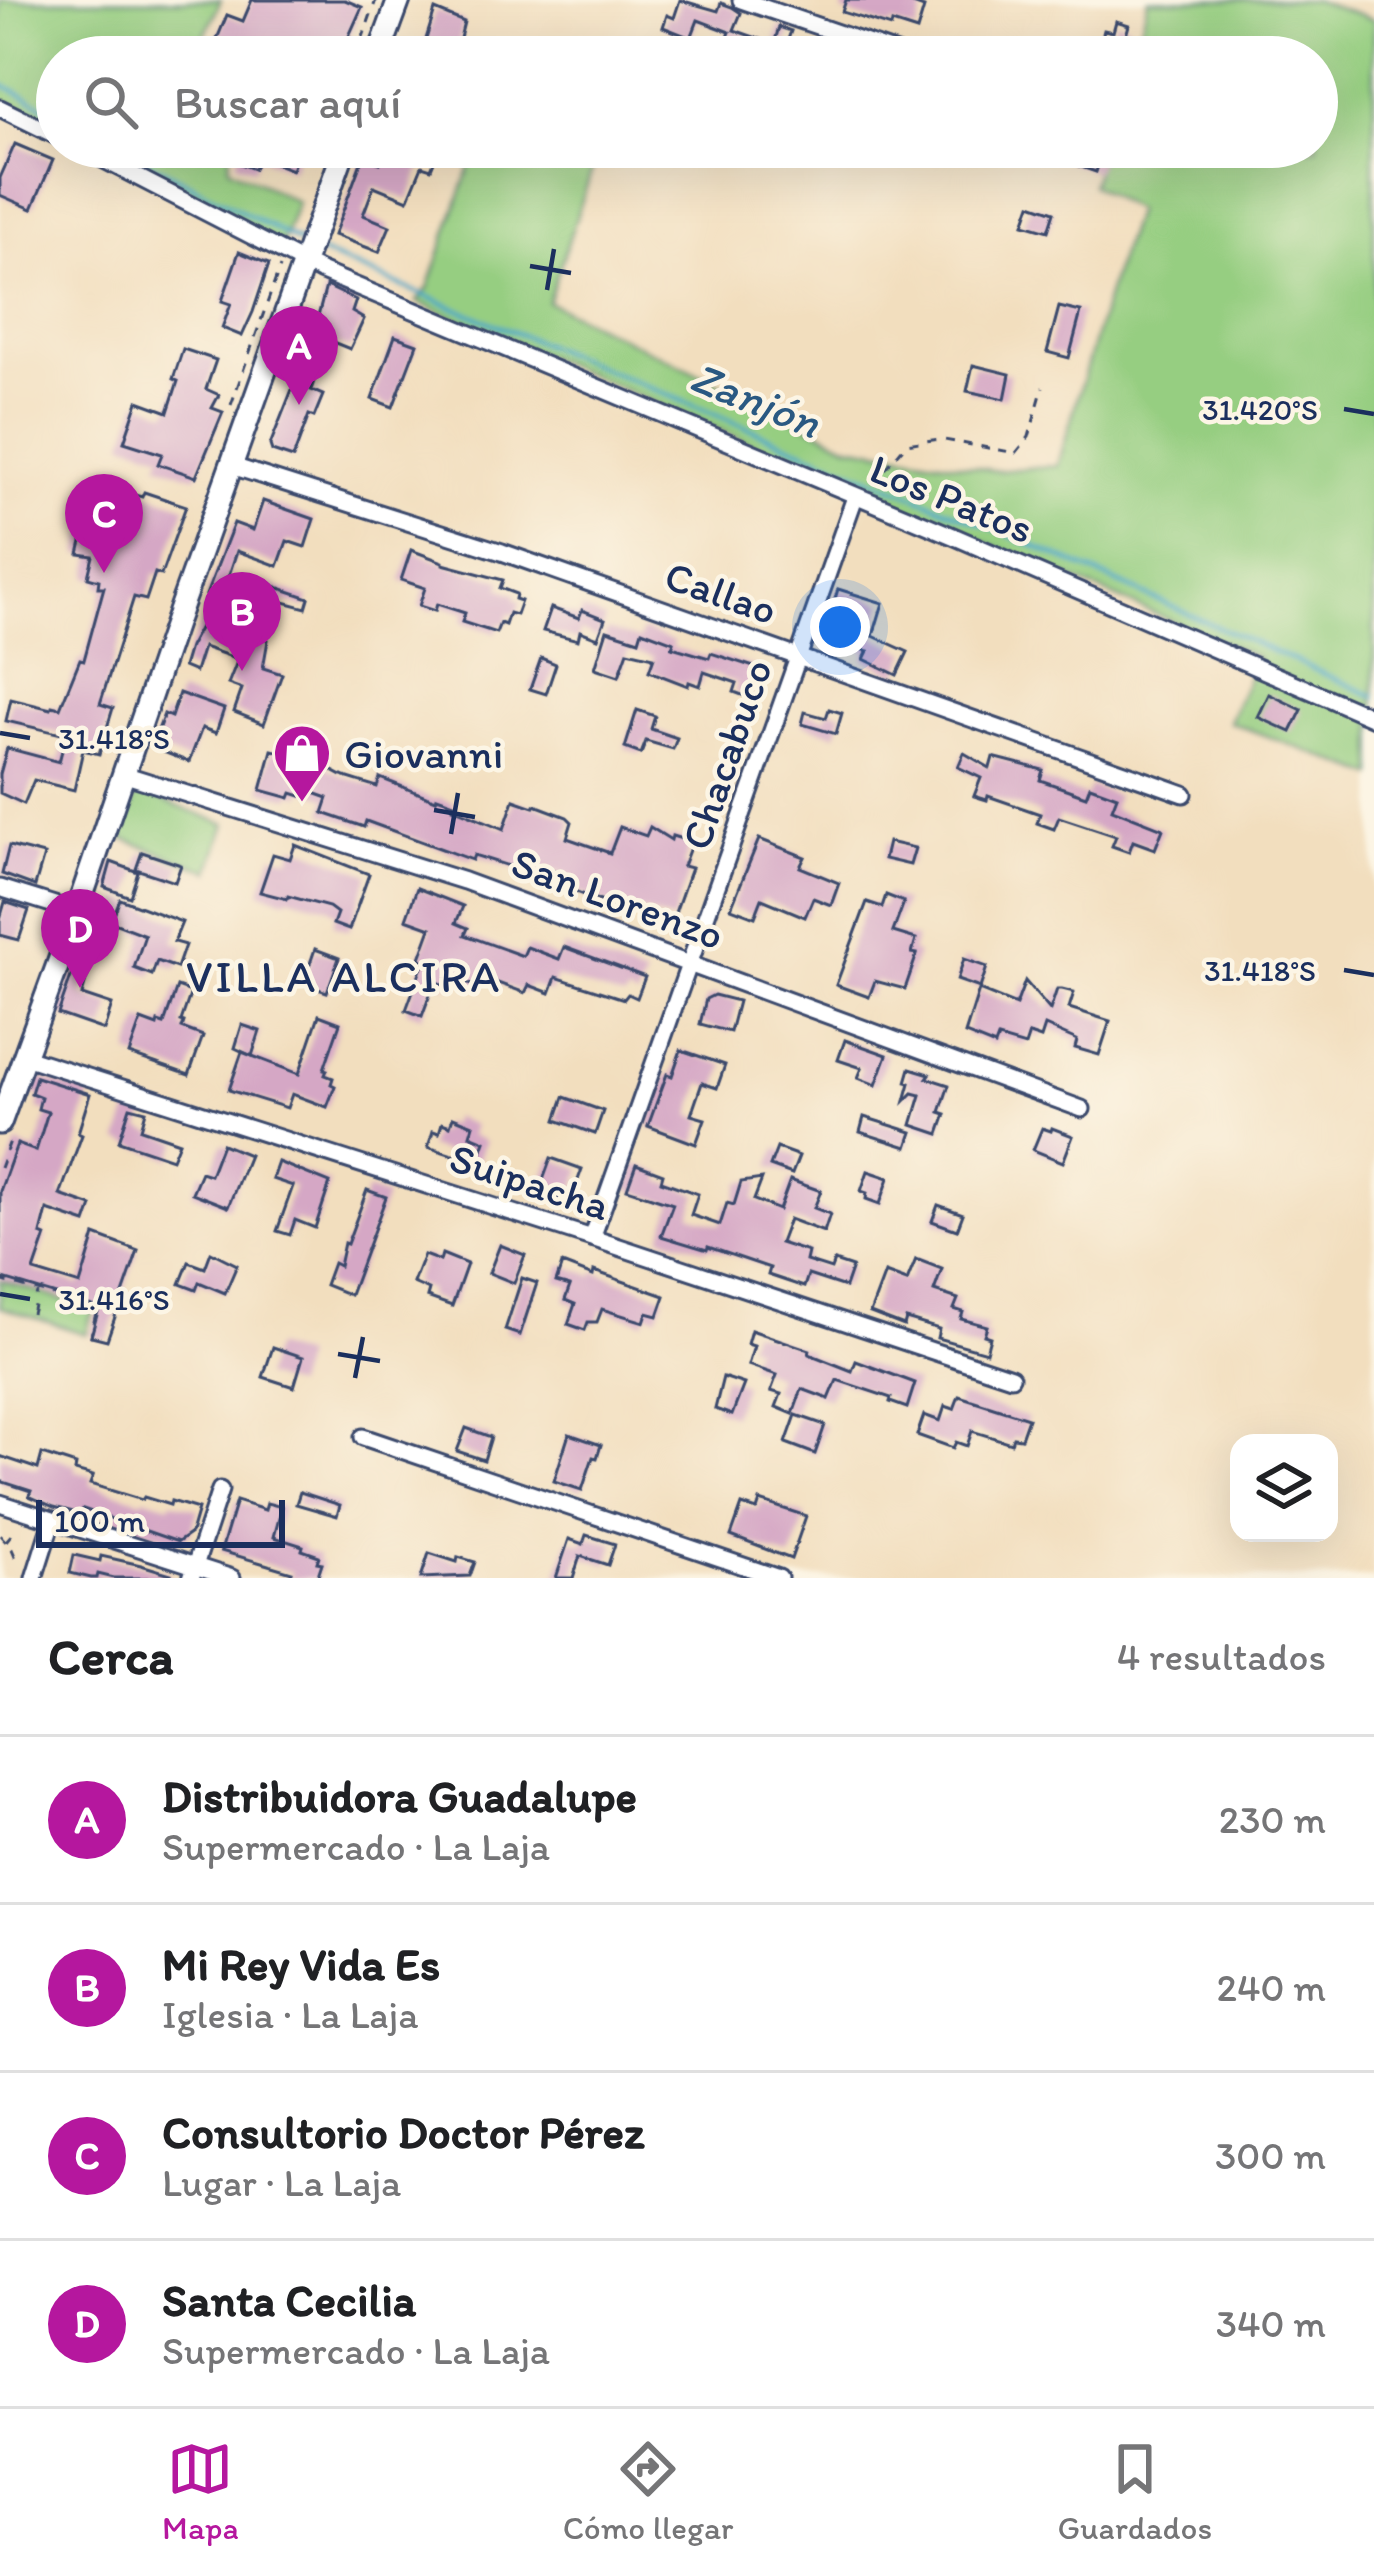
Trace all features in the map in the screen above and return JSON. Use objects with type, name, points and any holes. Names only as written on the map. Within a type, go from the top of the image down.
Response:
[{"type":"main road","points":[[386,36],[399,0]]},
{"type":"main road","points":[[0,1123],[337,168]]},
{"type":"street","points":[[741,0],[846,36]]},
{"type":"street","points":[[0,108],[36,126]]},
{"type":"street","name":"Los Patos","points":[[120,168],[303,263],[1374,718]]},
{"type":"street","name":"Callao","points":[[232,466],[502,552],[1184,794]]},
{"type":"street","name":"Chacabuco","points":[[592,1238],[799,657],[861,499]]},
{"type":"street","name":"San Lorenzo","points":[[123,775],[464,881],[1082,1109]]},
{"type":"street","points":[[0,888],[77,912]]},
{"type":"street","name":"Suipacha","points":[[25,1057],[1011,1377]]},
{"type":"street","points":[[363,1437],[779,1578]]},
{"type":"street","points":[[193,1572],[220,1490]]},
{"type":"street","points":[[0,1503],[193,1572],[232,1578]]},
{"type":"street","points":[[34,1578],[52,1521]]},
{"type":"path","points":[[363,36],[376,0]]},
{"type":"path","points":[[861,499],[906,444],[939,439],[1016,453],[1029,437],[1043,388]]},
{"type":"path","points":[[0,1280],[97,1308],[91,1336],[93,1325]]},
{"type":"path","points":[[32,1314],[38,1291]]},
{"type":"path","points":[[4,1542],[17,1528]]},
{"type":"path","points":[[0,1534],[20,1566]]},
{"type":"green space","points":[[0,0],[221,0],[205,36],[36,36],[36,117],[0,99]]},
{"type":"green space","points":[[1148,0],[1313,0],[1374,20],[1374,776],[1229,722],[1257,657],[417,302],[428,288],[470,168],[593,168],[548,302],[849,445],[998,471],[1058,465],[1135,210],[1091,185],[1097,168],[1338,168],[1338,36],[1139,36]]},
{"type":"green space","points":[[139,168],[231,168],[297,202],[281,247],[206,201]]},
{"type":"green space","points":[[137,791],[226,824],[210,871],[121,838]]},
{"type":"green space","points":[[0,1280],[93,1310],[86,1334],[0,1307]]},
{"type":"building","points":[[252,0],[345,0],[362,7],[349,36],[218,36],[227,15],[243,21]]},
{"type":"building","points":[[680,0],[718,11],[721,3],[741,13],[734,30],[751,36],[728,36],[730,32],[698,20],[692,36],[686,36],[663,27],[667,15],[674,18]]},
{"type":"building","points":[[846,0],[902,0],[924,8],[917,31],[842,12]]},
{"type":"building","points":[[435,10],[464,22],[460,36],[427,36]]},
{"type":"building","points":[[1116,21],[1129,25],[1126,36],[1102,36],[1104,30],[1113,32]]},
{"type":"building","points":[[779,27],[791,31],[789,36],[776,36]]},
{"type":"building","points":[[15,144],[36,153],[36,168],[50,168],[32,209],[0,195],[0,178]]},
{"type":"building","points":[[359,168],[421,168],[408,200],[374,186],[363,215],[390,226],[379,252],[334,235]]},
{"type":"building","points":[[1031,204],[1054,212],[1048,231],[1024,224]]},
{"type":"building","points":[[239,252],[269,264],[242,336],[222,328],[231,304],[222,301]]},
{"type":"building","points":[[326,286],[356,300],[352,312],[364,319],[350,349],[328,340],[311,390],[323,395],[314,417],[309,415],[293,458],[272,451],[270,445],[297,377],[294,373],[309,330],[314,332]]},
{"type":"building","points":[[1059,307],[1081,312],[1069,358],[1047,352]]},
{"type":"building","points":[[395,336],[417,344],[393,407],[372,399]]},
{"type":"building","points":[[183,349],[216,360],[206,389],[219,395],[212,408],[223,412],[196,477],[158,464],[162,454],[124,442],[138,401],[168,412]]},
{"type":"building","points":[[973,365],[1010,374],[1005,399],[967,391]]},
{"type":"building","points":[[144,492],[186,506],[161,575],[155,573],[146,600],[134,597],[100,704],[113,708],[99,754],[83,750],[74,790],[34,780],[24,804],[0,793],[7,748],[59,762],[66,735],[6,721],[11,699],[60,708],[80,659],[84,660],[104,587],[88,577],[93,556],[79,554],[84,533],[92,535],[106,497],[131,506],[135,495],[142,497]]},
{"type":"building","points":[[263,501],[314,519],[305,547],[287,541],[278,566],[237,551],[227,581],[254,594],[246,630],[268,640],[263,668],[282,674],[264,724],[234,712],[242,689],[228,684],[238,659],[203,647],[195,672],[183,667],[215,599],[206,595],[234,523],[253,530]]},
{"type":"building","points":[[411,550],[503,580],[500,588],[521,601],[516,615],[509,613],[496,633],[462,622],[465,613],[437,604],[435,611],[419,606],[425,588],[401,580]]},
{"type":"building","points":[[265,583],[309,598],[306,608],[261,596]]},
{"type":"building","points":[[838,589],[883,603],[873,636],[908,652],[897,675],[864,659],[868,651],[823,638]]},
{"type":"building","points":[[551,608],[579,618],[582,610],[605,619],[598,638],[580,631],[578,640],[543,631]]},
{"type":"building","points":[[607,630],[639,640],[642,630],[674,642],[672,647],[709,658],[711,653],[760,669],[750,698],[734,692],[737,683],[704,672],[700,686],[689,682],[688,686],[649,671],[654,657],[628,651],[619,676],[595,668]]},
{"type":"building","points":[[541,658],[556,664],[546,694],[530,689]]},
{"type":"building","points":[[179,693],[224,709],[216,733],[202,728],[189,762],[161,751],[155,738],[164,714],[171,717]]},
{"type":"building","points":[[1269,694],[1302,710],[1291,732],[1258,717]]},
{"type":"building","points":[[829,709],[842,713],[836,734],[802,724],[805,712],[826,718]]},
{"type":"building","points":[[637,710],[655,716],[651,729],[677,738],[673,749],[646,741],[641,754],[625,748]]},
{"type":"building","points":[[272,750],[305,756],[342,776],[377,787],[380,778],[437,797],[504,829],[514,800],[535,805],[572,822],[567,838],[610,853],[620,827],[646,836],[650,827],[671,840],[672,836],[692,842],[683,866],[691,868],[672,921],[623,904],[621,909],[569,889],[573,877],[548,869],[542,884],[516,875],[518,869],[474,855],[472,860],[366,821],[364,827],[323,813],[328,798],[303,789],[301,796],[292,793],[290,798],[261,790]]},
{"type":"building","points":[[964,753],[990,768],[993,757],[1043,770],[1040,780],[1086,796],[1090,786],[1117,796],[1112,809],[1163,829],[1155,849],[1133,841],[1129,852],[1112,846],[1116,836],[1059,817],[1054,829],[1037,823],[1040,814],[988,796],[987,800],[974,796],[981,778],[958,767]]},
{"type":"building","points":[[759,839],[805,857],[800,867],[839,883],[831,905],[813,898],[805,917],[762,899],[755,917],[731,908]]},
{"type":"building","points":[[888,842],[915,848],[910,865],[884,859]]},
{"type":"building","points":[[295,845],[369,874],[349,930],[333,924],[337,913],[329,907],[260,892],[273,854],[290,859]]},
{"type":"building","points":[[9,846],[44,855],[35,886],[2,874]]},
{"type":"building","points":[[142,852],[181,865],[175,882],[136,869]]},
{"type":"building","points":[[111,862],[138,872],[130,897],[104,887]]},
{"type":"building","points":[[417,888],[463,906],[456,923],[468,928],[465,935],[523,956],[527,947],[559,959],[564,947],[645,977],[637,998],[628,994],[624,999],[556,977],[550,993],[529,985],[525,993],[487,979],[483,989],[450,977],[447,986],[435,981],[422,1016],[406,1010],[431,928],[406,919]]},
{"type":"building","points":[[886,895],[904,902],[893,932],[916,939],[912,953],[917,954],[905,989],[875,981],[869,997],[836,985],[867,902],[882,907]]},
{"type":"building","points":[[120,899],[182,922],[174,942],[185,945],[177,968],[157,961],[152,975],[134,968],[145,935],[111,922]]},
{"type":"building","points":[[5,902],[29,910],[19,940],[0,935]]},
{"type":"building","points":[[315,949],[339,958],[327,992],[303,984]]},
{"type":"building","points":[[964,959],[987,967],[980,988],[957,980]]},
{"type":"building","points":[[74,968],[88,973],[82,995],[112,1005],[104,1030],[58,1014]]},
{"type":"building","points":[[1025,981],[1050,1010],[1057,989],[1062,989],[1074,992],[1069,1008],[1110,1021],[1099,1055],[1075,1048],[1077,1040],[1045,1026],[1041,1038],[1029,1034],[1025,1046],[998,1038],[995,1046],[965,1034],[979,990],[1016,1005]]},
{"type":"building","points":[[177,987],[191,992],[182,1028],[203,1036],[189,1075],[129,1054],[141,1020],[164,1024]]},
{"type":"building","points":[[714,995],[738,1001],[730,1032],[700,1024],[706,999]]},
{"type":"building","points":[[319,1015],[340,1023],[324,1069],[335,1086],[327,1107],[292,1094],[287,1108],[229,1090],[242,1052],[299,1074]]},
{"type":"building","points":[[242,1025],[260,1031],[252,1056],[235,1048]]},
{"type":"building","points":[[845,1040],[887,1055],[876,1085],[858,1078],[862,1068],[838,1060]]},
{"type":"building","points":[[681,1050],[725,1065],[717,1088],[702,1083],[691,1115],[705,1119],[696,1144],[648,1126]]},
{"type":"building","points":[[910,1068],[949,1085],[939,1134],[912,1125],[921,1095],[913,1093],[905,1101]]},
{"type":"building","points":[[36,1077],[90,1094],[78,1133],[82,1135],[60,1195],[92,1206],[86,1223],[47,1210],[41,1234],[46,1236],[34,1271],[80,1285],[95,1235],[138,1251],[107,1340],[91,1336],[99,1308],[0,1278],[0,1191],[17,1144],[36,1151],[48,1112],[38,1109],[41,1097],[31,1093]]},
{"type":"building","points":[[564,1097],[603,1111],[595,1134],[556,1120]]},
{"type":"building","points":[[130,1107],[146,1111],[141,1129],[179,1142],[172,1159],[119,1141]]},
{"type":"building","points":[[453,1117],[473,1125],[470,1135],[485,1141],[477,1163],[428,1147],[433,1131],[439,1133],[442,1123],[450,1126]]},
{"type":"building","points":[[864,1117],[912,1132],[907,1147],[860,1132]]},
{"type":"building","points":[[1042,1128],[1073,1136],[1063,1162],[1033,1150]]},
{"type":"building","points":[[222,1144],[249,1155],[228,1207],[192,1193],[201,1172],[210,1175]]},
{"type":"building","points":[[777,1148],[799,1156],[792,1174],[770,1166]]},
{"type":"building","points":[[551,1158],[582,1169],[570,1202],[539,1191]]},
{"type":"building","points":[[278,1162],[330,1183],[315,1228],[295,1220],[290,1235],[277,1231],[293,1186],[272,1179]]},
{"type":"building","points":[[636,1164],[663,1174],[661,1181],[698,1194],[691,1215],[720,1225],[727,1203],[734,1205],[741,1182],[762,1179],[754,1200],[779,1210],[790,1180],[821,1191],[814,1208],[830,1214],[824,1232],[789,1219],[780,1243],[808,1252],[806,1261],[831,1269],[834,1261],[852,1267],[845,1287],[808,1275],[804,1287],[768,1275],[770,1268],[661,1236],[673,1204],[627,1189]]},
{"type":"building","points":[[868,1171],[889,1178],[880,1204],[866,1199],[867,1193],[861,1191]]},
{"type":"building","points":[[367,1190],[386,1197],[350,1295],[325,1285],[333,1263],[339,1266]]},
{"type":"building","points":[[938,1205],[963,1214],[957,1230],[932,1221]]},
{"type":"building","points":[[500,1245],[525,1255],[514,1283],[489,1273]]},
{"type":"building","points":[[211,1252],[237,1265],[225,1293],[199,1282],[196,1290],[180,1284],[189,1262],[205,1268]]},
{"type":"building","points":[[442,1254],[467,1264],[452,1306],[427,1297],[429,1290],[413,1283],[424,1255],[440,1261]]},
{"type":"building","points":[[916,1259],[942,1269],[934,1291],[958,1299],[954,1309],[963,1312],[961,1319],[987,1326],[986,1352],[937,1338],[939,1329],[906,1319],[904,1326],[870,1313],[885,1273],[907,1281]]},
{"type":"building","points":[[562,1264],[665,1296],[658,1316],[647,1313],[644,1322],[602,1309],[597,1322],[588,1322],[585,1330],[568,1324],[575,1304],[565,1300],[570,1286],[556,1282]]},
{"type":"building","points":[[522,1278],[537,1283],[520,1335],[505,1330]]},
{"type":"building","points":[[751,1330],[810,1350],[809,1354],[852,1371],[856,1361],[915,1383],[907,1408],[837,1380],[829,1399],[802,1389],[793,1414],[776,1407],[781,1394],[771,1391],[777,1375],[748,1365],[754,1346],[747,1344]]},
{"type":"building","points":[[273,1347],[303,1357],[294,1387],[263,1377]]},
{"type":"building","points":[[723,1377],[744,1384],[732,1415],[715,1409]]},
{"type":"building","points":[[959,1396],[1028,1418],[1021,1438],[1013,1437],[1011,1443],[972,1431],[967,1446],[956,1442],[953,1448],[917,1435],[924,1415],[940,1421],[945,1406],[954,1409]]},
{"type":"building","points":[[796,1415],[825,1425],[815,1454],[786,1443]]},
{"type":"building","points":[[466,1428],[491,1437],[484,1460],[457,1451]]},
{"type":"building","points":[[569,1434],[601,1445],[582,1490],[554,1481]]},
{"type":"building","points":[[42,1454],[76,1465],[75,1471],[93,1476],[90,1484],[142,1500],[170,1505],[171,1501],[198,1509],[191,1533],[178,1542],[83,1509],[81,1514],[54,1507],[29,1496],[31,1491],[0,1481],[0,1456],[38,1469]]},
{"type":"building","points":[[300,1492],[340,1505],[337,1516],[296,1504]]},
{"type":"building","points":[[236,1501],[265,1510],[267,1503],[282,1507],[274,1537],[319,1556],[317,1562],[322,1563],[317,1578],[290,1578],[292,1572],[221,1551]]},
{"type":"building","points":[[760,1501],[806,1516],[791,1559],[731,1536],[742,1505],[757,1510]]},
{"type":"building","points":[[586,1535],[615,1544],[608,1565],[580,1556],[573,1578],[556,1578],[569,1539],[583,1544]]},
{"type":"building","points":[[429,1553],[475,1562],[470,1576],[421,1578]]},
{"type":"building","points":[[74,1555],[100,1561],[101,1556],[171,1574],[170,1578],[98,1574],[91,1578],[70,1573]]},
{"type":"waterway","name":"Zanjón","points":[[0,83],[36,102]]},
{"type":"waterway","name":"Zanjón","points":[[160,168],[301,243]]},
{"type":"waterway","name":"Zanjón","points":[[316,251],[1000,531],[1374,696]]},
{"type":"place","name":"Distribuidora Guadalupe","points":[[299,405]]},
{"type":"place","name":"Consultorio Doctor Pérez","points":[[104,573]]},
{"type":"place","name":"Mi Rey Vida Es","points":[[242,671]]},
{"type":"place","name":"Giovanni","points":[[302,804]]},
{"type":"place","name":"Santa Cecilia","points":[[80,988]]},
{"type":"district","name":"VILLA ALCIRA","points":[[344,976]]}]
